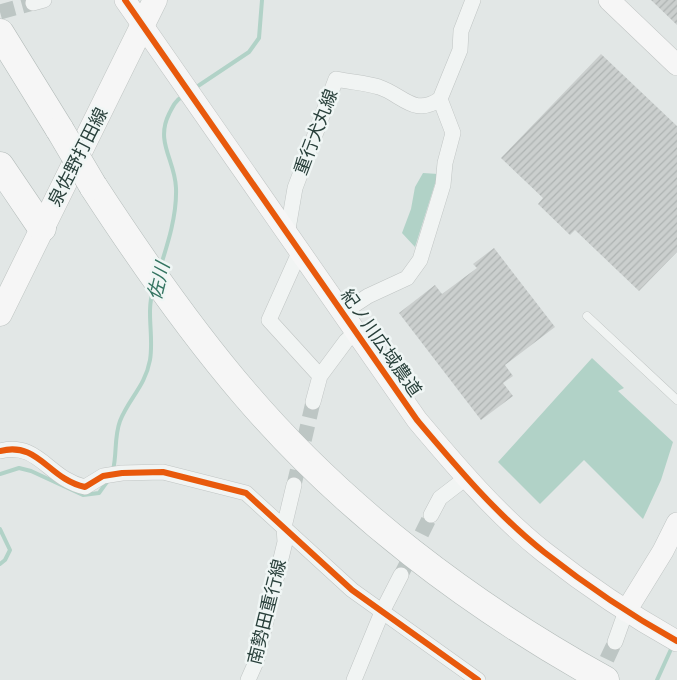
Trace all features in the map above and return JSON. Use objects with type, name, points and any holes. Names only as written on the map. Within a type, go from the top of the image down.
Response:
[{"type":"highway","points":[[0,19],[41,100]]},
{"type":"highway","points":[[0,33],[139,256],[176,307],[245,394],[282,434],[332,484],[443,576],[501,618],[560,656],[605,680]]},
{"type":"highway","points":[[0,166],[42,228]]},
{"type":"highway","points":[[0,192],[42,228]]},
{"type":"main road","name":"泉佐野打田線","points":[[0,314],[144,27],[155,0]]},
{"type":"street","name":"紀ノ川広域農道","points":[[125,0],[299,253],[417,420],[466,478],[543,551],[626,611],[670,637]]},
{"type":"street","points":[[342,313],[368,296],[407,278],[420,260],[443,185],[445,163],[452,133],[440,99],[460,50],[461,31],[472,0]]},
{"type":"street","points":[[609,0],[677,65]]},
{"type":"street","name":"重行犬丸線","points":[[287,235],[295,188],[336,79],[380,87],[417,107],[425,108],[440,99]]},
{"type":"street","points":[[299,253],[269,320],[320,376]]},
{"type":"street","points":[[314,402],[320,376],[346,340],[356,332]]},
{"type":"street","points":[[0,451],[20,448],[33,454],[56,474],[76,485],[85,487],[103,476],[122,473],[163,472],[246,493],[352,590],[478,680]]},
{"type":"street","points":[[431,515],[440,498],[466,478]]},
{"type":"street","name":"南勢田重行線","points":[[248,680],[256,662],[285,542],[284,527],[294,485]]},
{"type":"street","points":[[615,642],[626,611],[663,551],[677,523]]},
{"type":"street","points":[[354,680],[382,612],[401,576]]},
{"type":"lane","points":[[587,316],[677,400]]},
{"type":"shaded area","points":[[423,173],[438,174],[415,247],[402,233],[411,209],[415,187]]},
{"type":"shaded area","points":[[592,358],[624,388],[618,391],[673,442],[661,480],[643,519],[584,460],[540,504],[498,462]]},
{"type":"building","points":[[651,0],[677,0],[677,25]]},
{"type":"building","points":[[601,54],[677,126],[677,252],[639,291],[575,230],[570,235],[538,204],[543,198],[501,158]]},
{"type":"building","points":[[494,248],[555,327],[505,365],[513,376],[503,383],[513,396],[481,420],[399,313],[435,285],[442,294],[477,268],[473,264]]},
{"type":"waterway","name":"佐川","points":[[195,88],[249,52],[259,38],[262,0]]},
{"type":"waterway","name":"佐川","points":[[160,268],[171,229],[176,198],[175,178],[165,142],[165,124],[173,106],[183,96]]},
{"type":"waterway","name":"佐川","points":[[113,470],[120,421],[148,369],[151,351],[150,307],[153,291]]},
{"type":"waterway","name":"佐川","points":[[0,474],[19,468],[31,471],[83,495],[99,493],[109,479]]},
{"type":"waterway","name":"佐川","points":[[0,529],[10,550],[5,560],[0,564]]},
{"type":"waterway","points":[[657,680],[672,647]]},
{"type":"tunnel","points":[[0,12],[33,3]]},
{"type":"tunnel","points":[[294,485],[313,402]]},
{"type":"tunnel","points":[[401,575],[431,515]]},
{"type":"tunnel","points":[[597,680],[615,642]]},
{"type":"cycle path","points":[[125,0],[417,420],[446,454],[493,506],[544,552],[609,599],[677,641]]},
{"type":"cycle path","points":[[0,451],[13,449],[25,451],[62,477],[72,483],[85,487],[103,476],[122,473],[163,472],[246,493],[352,590],[478,680]]}]
